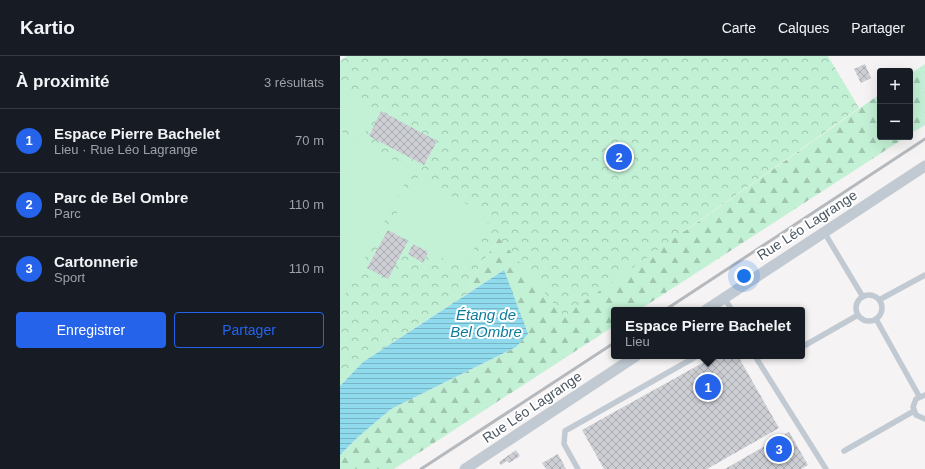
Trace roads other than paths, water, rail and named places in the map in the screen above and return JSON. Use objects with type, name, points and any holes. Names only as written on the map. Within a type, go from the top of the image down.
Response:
[{"type":"street","name":"Rue Léo Lagrange","points":[[710,307],[925,166]]},
{"type":"street","name":"Rue Léo Lagrange","points":[[465,469],[631,359]]},
{"type":"lane","points":[[824,232],[863,297]]},
{"type":"lane","points":[[879,300],[925,275]]},
{"type":"lane","points":[[872,295],[881,303],[882,312],[876,319],[869,321],[858,315],[858,303],[863,297],[872,295]]},
{"type":"lane","points":[[724,298],[730,307]]},
{"type":"lane","points":[[805,345],[858,315]]},
{"type":"lane","points":[[876,319],[919,396]]},
{"type":"lane","points":[[578,469],[564,444],[565,431],[692,359]]},
{"type":"lane","points":[[757,359],[826,469]]},
{"type":"lane","points":[[925,394],[919,396],[914,403],[914,411],[920,418],[925,419]]},
{"type":"lane","points":[[844,451],[914,411]]},
{"type":"water","name":"Étang de Bel Ombre","points":[[504,270],[528,334],[516,347],[391,409],[358,437],[340,455],[340,386],[363,362]]},
{"type":"railway","points":[[670,307],[925,139]]},
{"type":"railway","points":[[421,469],[611,345]]},
{"type":"place","name":"Parc de Bel Ombre","points":[[619,157]]},
{"type":"place","name":"Espace Pierre Bachelet","points":[[708,387]]},
{"type":"place","name":"Cartonnerie","points":[[779,449]]}]
